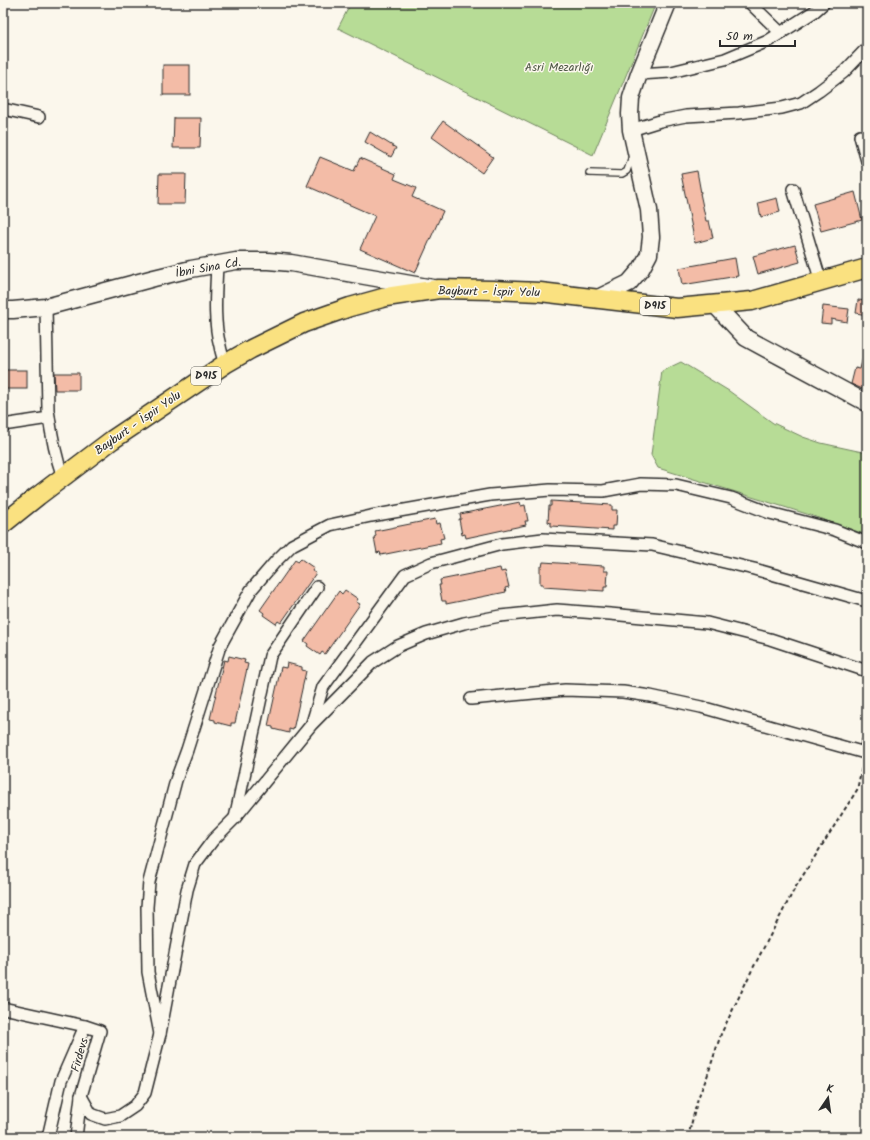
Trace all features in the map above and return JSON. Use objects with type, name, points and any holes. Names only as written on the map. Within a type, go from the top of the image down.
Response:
[{"type":"main road","points":[[596,299],[629,283],[641,269],[649,254],[651,237],[649,210],[631,130],[631,98],[639,74],[668,3]]},
{"type":"main road","name":"İbni Sina Cd.","points":[[3,310],[46,307],[191,269],[236,261],[292,262],[439,289]]},
{"type":"main road","name":"Bayburt - İspir Yolu","points":[[3,524],[112,440],[225,364],[251,349],[304,323],[350,307],[386,297],[439,289],[540,292],[676,308],[752,302],[867,268]]},
{"type":"main road","points":[[715,305],[746,338],[867,403]]},
{"type":"street","points":[[750,3],[781,33]]},
{"type":"street","points":[[639,74],[671,72],[725,58],[768,41],[815,11],[824,3]]},
{"type":"street","points":[[631,130],[660,121],[686,116],[782,108],[801,103],[844,72],[867,48]]},
{"type":"street","points":[[3,109],[39,116]]},
{"type":"street","points":[[860,136],[867,161]]},
{"type":"street","points":[[793,189],[820,282]]},
{"type":"street","points":[[217,264],[216,322],[219,345],[225,364]]},
{"type":"street","points":[[46,307],[49,418],[56,458],[63,477]]},
{"type":"street","points":[[3,425],[49,418]]},
{"type":"street","points":[[160,1034],[148,972],[149,882],[157,849],[176,780],[220,646],[251,590],[292,545],[330,525],[370,516],[490,495],[550,490],[603,491],[641,484],[676,485],[731,498],[770,513],[835,530],[867,542]]},
{"type":"street","points":[[311,725],[323,687],[406,575],[431,563],[502,544],[543,539],[652,545],[754,569],[863,600]]},
{"type":"street","points":[[234,819],[270,656],[317,587]]},
{"type":"street","points":[[81,1096],[91,1114],[105,1118],[120,1116],[135,1106],[145,1093],[160,1034],[187,890],[195,864],[213,840],[234,819],[311,725],[373,662],[398,646],[426,634],[464,623],[500,616],[557,610],[707,623],[770,639],[867,671]]},
{"type":"street","points":[[471,699],[566,690],[630,693],[701,707],[866,748]]},
{"type":"street","name":"Firdevs","points":[[3,1008],[85,1026],[100,1031],[81,1096],[76,1137]]},
{"type":"street","points":[[48,1137],[61,1081],[85,1026]]},
{"type":"lane","points":[[589,174],[618,175],[625,173],[632,154],[636,152]]},
{"type":"path","points":[[688,1137],[698,1098],[707,1077],[721,1034],[752,970],[795,888],[857,790],[866,748]]},
{"type":"green space","name":"Asri Mezarlığı","points":[[351,3],[656,3],[593,155],[338,28]]},
{"type":"green space","points":[[681,362],[729,391],[773,423],[803,437],[821,443],[867,453],[867,535],[810,515],[658,468],[651,455],[662,371]]},
{"type":"building","points":[[163,65],[190,65],[190,95],[163,95]]},
{"type":"building","points":[[174,118],[201,118],[200,148],[173,148]]},
{"type":"building","points":[[443,121],[493,157],[482,173],[432,137]]},
{"type":"building","points":[[370,132],[396,148],[391,157],[365,142]]},
{"type":"building","points":[[320,157],[354,171],[360,158],[396,174],[394,179],[416,188],[412,197],[443,211],[415,273],[360,249],[375,216],[307,186]]},
{"type":"building","points":[[697,171],[706,221],[709,221],[713,238],[695,243],[681,174]]},
{"type":"building","points":[[159,174],[186,174],[185,204],[158,204]]},
{"type":"building","points":[[855,192],[862,220],[821,231],[813,204]]},
{"type":"building","points":[[777,198],[780,212],[761,217],[758,203]]},
{"type":"building","points":[[795,245],[800,262],[758,274],[753,256]]},
{"type":"building","points":[[735,258],[738,276],[682,285],[679,268]]},
{"type":"building","points":[[858,300],[867,301],[867,315],[856,313]]},
{"type":"building","points":[[823,306],[849,309],[847,322],[831,319],[831,324],[821,323]]},
{"type":"building","points":[[864,353],[867,353],[867,391],[851,384],[855,368],[860,369]]},
{"type":"building","points":[[3,370],[27,370],[27,389],[3,389]]},
{"type":"building","points":[[54,373],[79,373],[79,390],[55,390]]},
{"type":"building","points":[[551,501],[612,505],[612,510],[617,510],[616,526],[612,526],[612,530],[551,526],[551,523],[548,522],[549,506],[551,506]]},
{"type":"building","points":[[520,502],[521,506],[525,505],[528,521],[525,521],[526,525],[466,538],[465,534],[462,535],[459,519],[461,519],[460,514]]},
{"type":"building","points":[[435,519],[436,524],[440,523],[444,538],[440,539],[441,543],[381,555],[380,552],[377,553],[374,537],[376,536],[375,531]]},
{"type":"building","points":[[301,559],[314,568],[312,571],[316,573],[281,623],[278,621],[276,624],[263,615],[264,613],[260,610],[295,560],[298,562]]},
{"type":"building","points":[[543,562],[604,566],[604,571],[608,571],[607,587],[604,587],[604,591],[543,587],[543,584],[540,584],[540,567],[542,567]]},
{"type":"building","points":[[500,568],[501,572],[505,571],[509,587],[505,588],[506,592],[446,604],[446,601],[442,601],[439,585],[441,585],[440,580]]},
{"type":"building","points":[[345,590],[358,599],[356,602],[360,604],[325,654],[322,652],[320,655],[307,646],[308,644],[304,641],[339,591],[342,594]]},
{"type":"building","points":[[229,656],[245,660],[244,663],[248,664],[235,723],[231,723],[231,726],[215,722],[215,720],[210,719],[224,660],[228,661]]},
{"type":"building","points":[[287,663],[302,667],[302,670],[306,671],[293,730],[289,729],[289,733],[273,729],[273,727],[268,726],[281,667],[286,668]]}]
